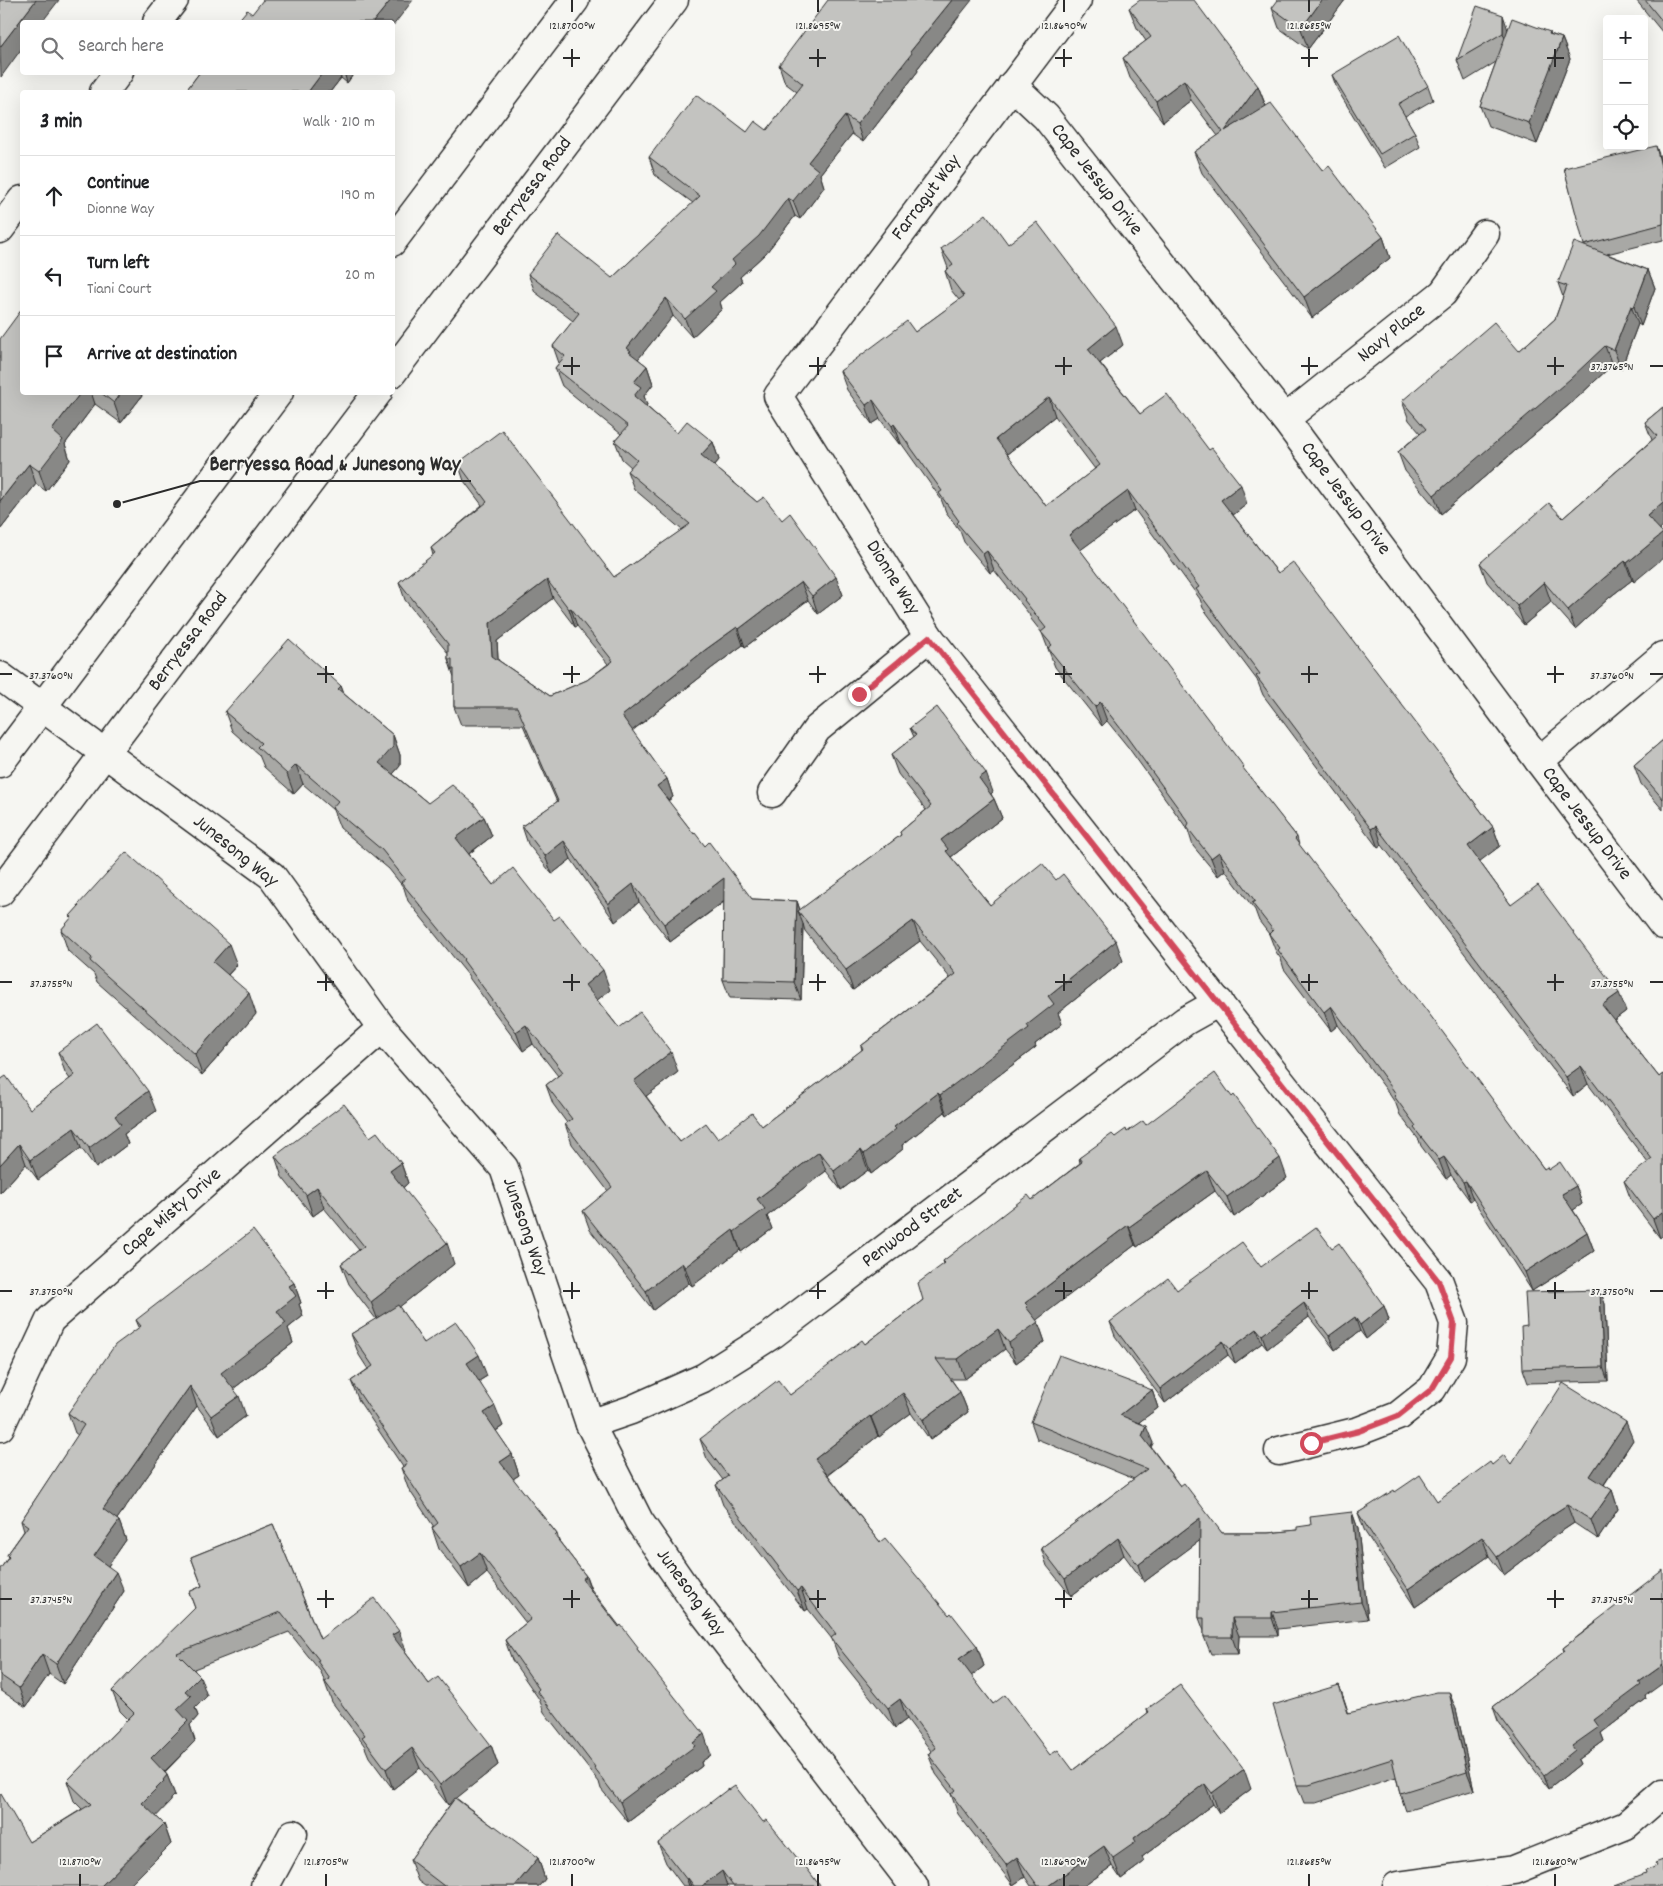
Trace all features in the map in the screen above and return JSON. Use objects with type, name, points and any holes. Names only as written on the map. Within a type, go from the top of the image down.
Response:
[{"type":"street","points":[[159,20],[174,0]]},
{"type":"street","points":[[395,238],[575,0]]},
{"type":"street","name":"Berryessa Road","points":[[395,369],[674,0]]},
{"type":"street","name":"Farragut Way","points":[[778,396],[1077,0]]},
{"type":"street","points":[[106,90],[117,75]]},
{"type":"street","name":"Cape Jessup Drive","points":[[1012,85],[1046,117],[1285,419],[1663,925]]},
{"type":"street","points":[[0,230],[20,203]]},
{"type":"street","name":"Navy Place","points":[[1285,419],[1443,293],[1485,234]]},
{"type":"street","points":[[0,763],[277,395]]},
{"type":"street","name":"Berryessa Road","points":[[0,892],[376,395]]},
{"type":"street","name":"Dionne Way","points":[[778,396],[929,637],[1439,1282],[1454,1323],[1451,1357],[1432,1389],[1398,1416],[1359,1431],[1280,1452]]},
{"type":"street","points":[[772,793],[817,728],[929,637]]},
{"type":"street","points":[[1539,761],[1663,656]]},
{"type":"street","name":"Junesong Way","points":[[0,676],[272,876],[382,1028],[504,1168],[590,1424],[639,1521],[693,1599],[914,1886]]},
{"type":"street","name":"Penwood Street","points":[[590,1424],[631,1410],[703,1378],[773,1334],[1185,1021],[1219,1002]]},
{"type":"street","name":"Cape Misty Drive","points":[[0,1426],[50,1320],[382,1028]]},
{"type":"street","points":[[1397,1886],[1514,1870],[1626,1825],[1663,1793]]},
{"type":"street","points":[[265,1886],[293,1834]]},
{"type":"building","points":[[0,0],[36,0],[20,20],[0,47]]},
{"type":"building","points":[[263,0],[391,0],[375,20],[239,20],[247,10],[252,14]]},
{"type":"building","points":[[828,0],[952,0],[910,52],[912,53],[857,124],[845,116],[808,162],[818,170],[793,201],[788,198],[759,236],[732,260],[735,264],[711,287],[716,291],[685,319],[666,298],[627,348],[631,351],[629,352],[647,366],[634,382],[641,387],[634,396],[677,433],[687,421],[713,442],[701,455],[757,502],[764,497],[782,520],[790,513],[836,577],[812,596],[801,582],[739,629],[737,627],[705,650],[622,716],[667,779],[657,786],[705,846],[709,842],[752,899],[797,901],[794,982],[723,980],[724,878],[664,924],[633,884],[608,904],[564,841],[545,856],[522,826],[558,801],[517,707],[454,707],[454,669],[452,669],[452,659],[448,659],[448,644],[399,582],[435,553],[431,548],[487,502],[458,463],[502,430],[614,577],[690,524],[627,471],[637,460],[615,441],[628,426],[555,368],[565,356],[553,346],[579,313],[528,274],[558,235],[612,278],[700,196],[649,157],[696,95],[747,132],[755,121],[767,130],[803,84],[779,65]],"holes":[[[547,580],[569,609],[571,608],[613,661],[587,680],[550,696],[492,656],[490,623]]]},
{"type":"building","points":[[1140,0],[1194,0],[1258,86],[1225,131],[1271,103],[1323,171],[1329,166],[1383,237],[1304,297],[1194,152],[1223,132],[1184,80],[1156,101],[1123,58],[1151,37],[1129,8]]},
{"type":"building","points":[[1278,0],[1322,0],[1301,29],[1272,8]]},
{"type":"building","points":[[1645,0],[1663,0],[1663,22]]},
{"type":"building","points":[[1477,6],[1503,15],[1503,33],[1457,60]]},
{"type":"building","points":[[1512,18],[1562,38],[1529,123],[1480,106]]},
{"type":"building","points":[[1399,35],[1428,86],[1398,104],[1415,133],[1380,154],[1332,75]]},
{"type":"building","points":[[198,75],[321,75],[310,90],[186,90]]},
{"type":"building","points":[[1656,146],[1663,175],[1663,224],[1584,245],[1564,168],[1639,150],[1648,150],[1648,148]]},
{"type":"building","points":[[986,214],[1008,244],[1037,222],[1116,326],[1088,349],[1140,414],[1167,394],[1209,450],[1212,448],[1241,485],[1221,500],[1278,573],[1293,562],[1493,827],[1468,846],[1511,905],[1538,885],[1619,993],[1602,1005],[1659,1077],[1663,1074],[1663,1214],[1662,1212],[1653,1219],[1624,1181],[1652,1159],[1581,1066],[1566,1077],[1376,826],[1371,829],[1256,676],[1260,674],[1196,589],[1199,587],[1128,491],[1069,535],[1544,1169],[1547,1167],[1548,1170],[1560,1162],[1576,1186],[1562,1194],[1587,1232],[1525,1272],[1466,1181],[1463,1182],[1444,1157],[1439,1160],[1414,1128],[1416,1126],[1394,1096],[1396,1094],[1331,1006],[1324,1012],[1278,950],[1280,948],[1269,934],[1273,930],[1252,903],[1255,901],[1219,852],[1211,858],[1187,827],[1189,823],[1121,729],[1100,702],[1095,707],[1048,648],[1052,645],[1041,632],[1046,628],[987,551],[983,554],[957,523],[959,521],[939,493],[942,491],[894,424],[892,426],[873,400],[866,405],[840,371],[907,321],[915,332],[964,296],[945,271],[953,265],[941,249]],"holes":[[[1049,397],[1100,465],[1046,506],[996,439]]]},
{"type":"building","points":[[1574,242],[1648,270],[1634,307],[1631,306],[1614,350],[1605,346],[1570,379],[1434,495],[1398,452],[1426,429],[1402,401],[1494,322],[1519,351],[1555,319],[1567,286],[1558,283]]},
{"type":"building","points":[[20,312],[20,395],[79,395],[52,430],[63,440],[39,471],[29,464],[0,501],[0,339]]},
{"type":"building","points":[[104,395],[120,395],[114,403]]},
{"type":"building","points":[[1663,407],[1663,502],[1647,516],[1663,533],[1627,563],[1625,561],[1604,578],[1568,610],[1544,582],[1517,606],[1480,563],[1549,503],[1563,518],[1657,436],[1645,422]]},
{"type":"building","points":[[289,639],[341,686],[338,689],[393,735],[393,747],[379,763],[428,803],[452,785],[473,803],[484,817],[456,838],[493,885],[513,868],[554,920],[560,916],[603,970],[585,985],[619,1028],[640,1012],[671,1052],[634,1081],[680,1142],[706,1123],[718,1139],[752,1113],[762,1126],[863,1049],[861,1046],[956,974],[913,921],[846,970],[798,911],[901,835],[900,832],[931,806],[891,755],[916,735],[910,728],[937,707],[986,773],[979,778],[994,799],[941,840],[948,849],[946,851],[990,905],[1042,863],[1056,880],[1063,874],[1116,941],[1048,996],[1054,1004],[1027,1025],[1029,1028],[940,1095],[938,1093],[894,1127],[896,1129],[864,1154],[861,1150],[834,1171],[819,1152],[757,1199],[765,1209],[734,1232],[733,1230],[685,1267],[682,1263],[646,1291],[583,1211],[612,1187],[565,1124],[572,1119],[546,1085],[563,1072],[526,1025],[516,1032],[464,959],[401,882],[405,879],[382,850],[332,808],[338,801],[296,765],[287,774],[257,747],[261,743],[225,712]]},
{"type":"building","points":[[1663,740],[1663,799],[1634,765]]},
{"type":"building","points":[[126,852],[229,944],[213,962],[249,993],[195,1054],[90,961],[92,958],[61,930],[72,917],[70,916],[78,905]]},
{"type":"building","points":[[97,1023],[148,1091],[115,1116],[121,1124],[89,1148],[74,1128],[30,1160],[19,1144],[0,1165],[0,1080],[6,1076],[30,1109],[75,1075],[58,1052]]},
{"type":"building","points":[[1215,1073],[1232,1097],[1234,1095],[1280,1158],[1227,1197],[1207,1171],[1129,1227],[1128,1225],[1025,1303],[1038,1322],[1009,1343],[998,1329],[958,1359],[936,1359],[960,1392],[923,1420],[903,1393],[815,1459],[880,1542],[885,1538],[949,1615],[951,1613],[977,1646],[959,1659],[993,1704],[1005,1695],[1050,1755],[1058,1750],[1073,1770],[1149,1712],[1147,1709],[1180,1685],[1244,1769],[1212,1793],[1205,1784],[1134,1838],[1136,1842],[1113,1858],[1104,1846],[1048,1886],[1038,1886],[1017,1857],[1006,1865],[951,1794],[956,1790],[928,1754],[936,1748],[900,1699],[888,1708],[831,1638],[836,1634],[801,1588],[797,1591],[716,1485],[728,1476],[700,1439],[778,1380],[790,1395],[862,1340],[865,1344],[923,1300],[918,1283],[945,1263],[943,1261],[1028,1195],[1032,1200],[1082,1162],[1079,1158],[1112,1134],[1115,1137],[1126,1129],[1127,1132],[1143,1121],[1146,1125]]},
{"type":"building","points":[[344,1104],[370,1137],[377,1132],[401,1163],[390,1171],[447,1243],[371,1302],[341,1264],[364,1246],[317,1187],[306,1195],[275,1156]]},
{"type":"building","points":[[1316,1227],[1332,1248],[1339,1243],[1384,1306],[1360,1325],[1355,1317],[1329,1336],[1304,1303],[1262,1335],[1257,1329],[1230,1349],[1223,1341],[1160,1389],[1110,1322],[1168,1278],[1177,1290],[1242,1242],[1261,1267]]},
{"type":"building","points":[[253,1230],[294,1283],[289,1286],[296,1296],[277,1311],[286,1323],[221,1373],[239,1396],[211,1416],[190,1386],[103,1509],[119,1521],[94,1556],[116,1572],[56,1664],[42,1654],[19,1688],[0,1675],[0,1569],[9,1557],[7,1555],[28,1526],[21,1521],[84,1425],[68,1413],[115,1345],[141,1326],[136,1320]]},
{"type":"building","points":[[1600,1290],[1603,1367],[1523,1369],[1521,1327],[1527,1326],[1525,1292]]},
{"type":"building","points":[[398,1305],[424,1343],[456,1322],[479,1355],[467,1363],[495,1406],[484,1413],[512,1454],[500,1462],[557,1534],[555,1536],[586,1576],[582,1579],[619,1627],[621,1625],[638,1647],[637,1649],[704,1734],[693,1743],[695,1746],[620,1802],[537,1691],[539,1689],[505,1640],[531,1619],[480,1553],[461,1567],[432,1528],[438,1523],[401,1468],[407,1464],[351,1381],[373,1366],[351,1334]]},
{"type":"building","points":[[1059,1355],[1152,1390],[1120,1415],[1146,1426],[1142,1436],[1180,1486],[1184,1483],[1222,1533],[1268,1533],[1297,1530],[1297,1527],[1311,1525],[1310,1517],[1352,1512],[1361,1602],[1272,1612],[1272,1618],[1232,1618],[1232,1637],[1204,1637],[1204,1618],[1199,1618],[1200,1518],[1138,1565],[1118,1538],[1065,1579],[1041,1548],[1147,1469],[1031,1422]]},
{"type":"building","points":[[1563,1383],[1626,1422],[1590,1476],[1612,1490],[1591,1520],[1567,1505],[1497,1557],[1482,1537],[1408,1589],[1358,1513],[1420,1475],[1437,1501],[1490,1462],[1492,1465],[1504,1455],[1511,1464]]},
{"type":"building","points":[[273,1524],[320,1639],[374,1598],[399,1631],[392,1635],[429,1684],[438,1677],[491,1745],[440,1785],[412,1748],[386,1769],[362,1737],[365,1735],[325,1682],[330,1679],[317,1661],[319,1660],[281,1612],[177,1653],[200,1676],[185,1691],[191,1696],[177,1709],[188,1721],[151,1758],[167,1775],[164,1781],[142,1803],[164,1824],[101,1886],[0,1886],[0,1795],[29,1842],[91,1804],[67,1781],[134,1713],[112,1691],[195,1608],[189,1592],[202,1586],[191,1557]]},
{"type":"building","points":[[1663,1570],[1663,1665],[1639,1682],[1641,1685],[1594,1720],[1599,1727],[1572,1746],[1575,1750],[1544,1775],[1493,1707],[1565,1651],[1563,1648],[1595,1622]]},
{"type":"building","points":[[1339,1685],[1348,1713],[1437,1692],[1449,1692],[1467,1772],[1400,1793],[1392,1759],[1309,1785],[1297,1785],[1273,1705]]},
{"type":"building","points":[[735,1786],[763,1822],[767,1820],[820,1886],[733,1886],[722,1871],[702,1886],[694,1886],[688,1878],[687,1880],[658,1843],[728,1789]]},
{"type":"building","points":[[455,1798],[538,1858],[515,1886],[444,1886],[410,1860]]},
{"type":"building","points":[[1663,1860],[1663,1886],[1614,1886],[1646,1874],[1645,1871],[1657,1866],[1655,1863]]},
{"type":"place","name":"Berryessa Road & Junesong Way","points":[[117,504]]},
{"type":"route","points":[[859,694],[929,637],[1439,1282],[1454,1323],[1451,1357],[1432,1389],[1398,1416],[1359,1431],[1311,1443]]}]
